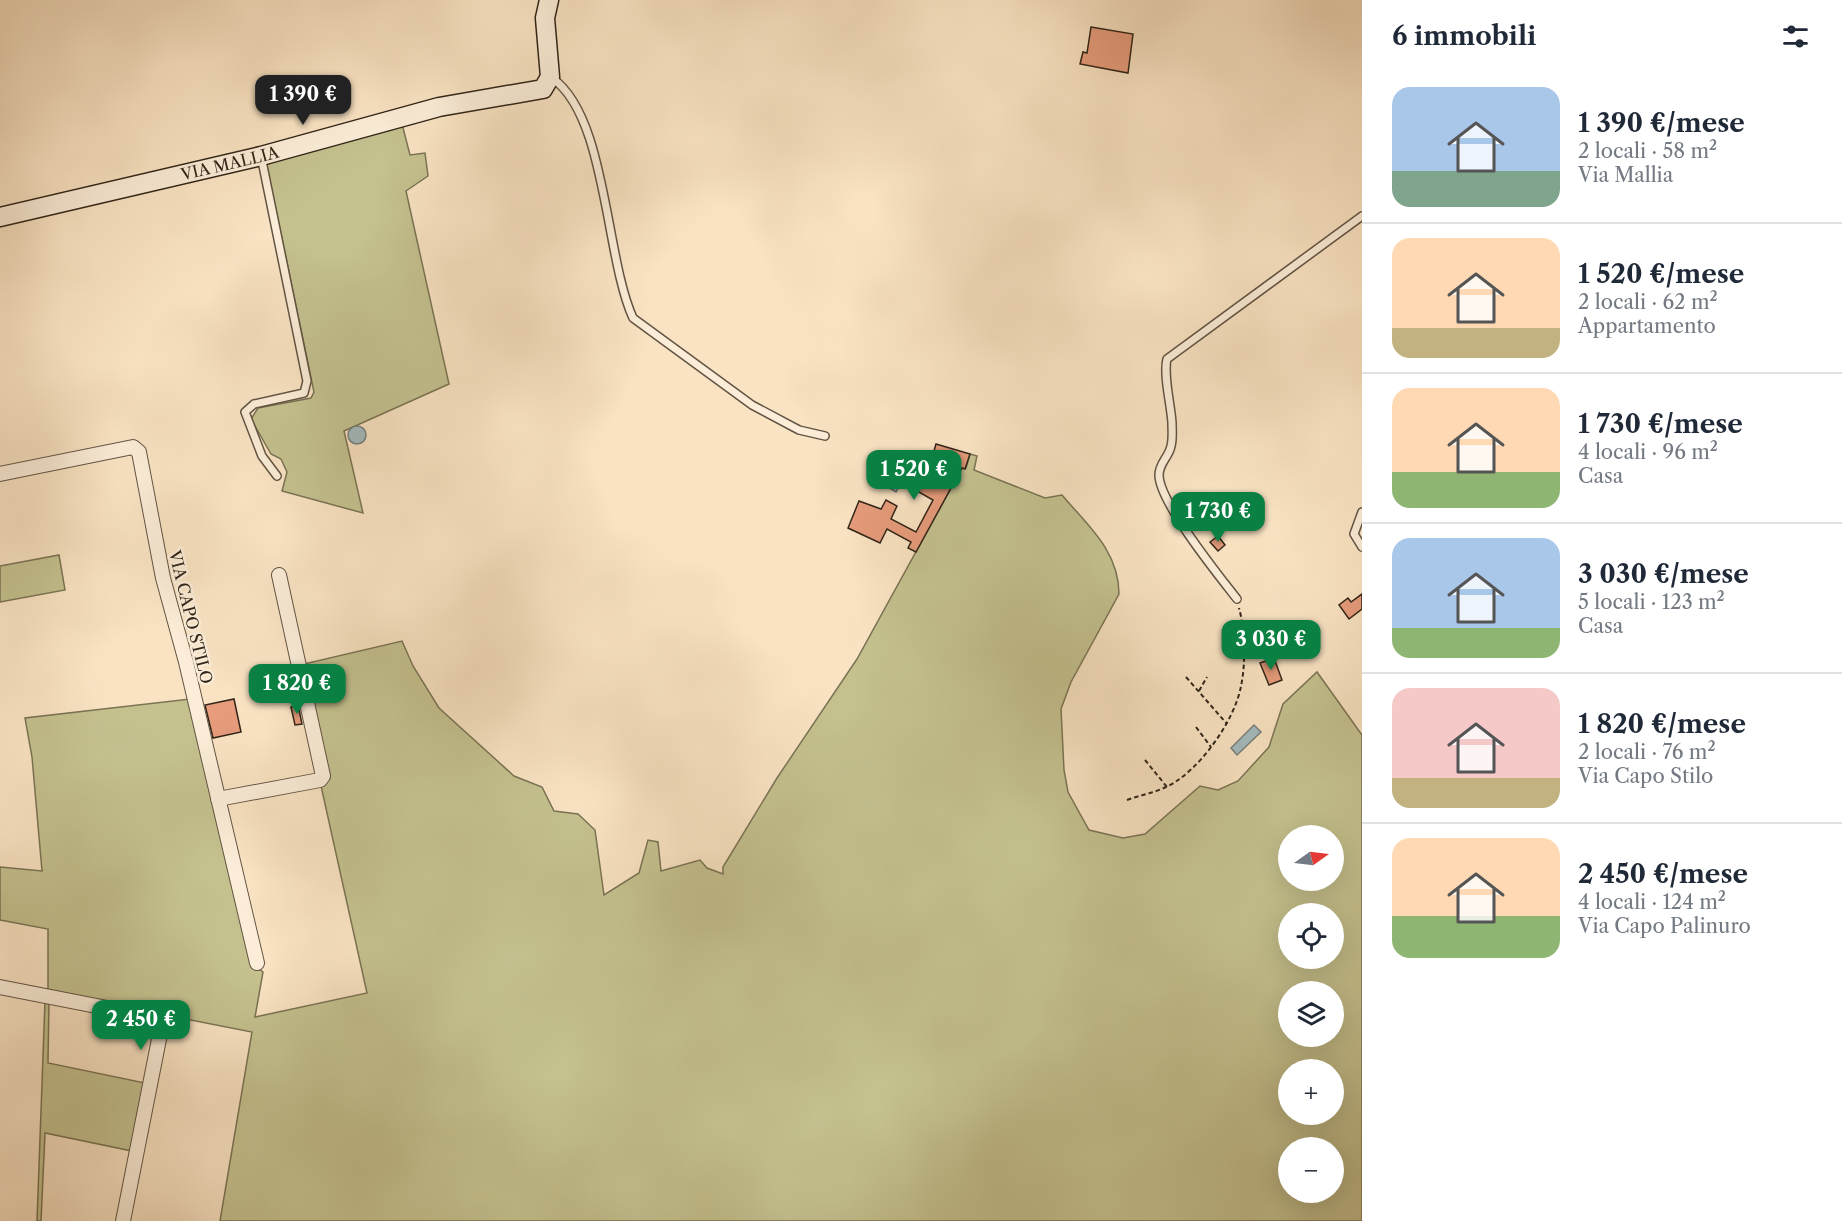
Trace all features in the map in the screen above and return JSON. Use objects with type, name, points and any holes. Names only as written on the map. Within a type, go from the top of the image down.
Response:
[{"type":"street","points":[[549,0],[545,18],[550,77]]},
{"type":"street","name":"VIA MALLIA","points":[[0,217],[261,156],[439,107],[536,91],[543,89],[550,77]]},
{"type":"street","name":"VIA CAPO STILO","points":[[0,474],[133,447],[139,452],[163,578],[186,662],[257,963]]},
{"type":"street","points":[[219,799],[320,780],[323,776],[279,576]]},
{"type":"street","points":[[0,987],[163,1019],[123,1221]]},
{"type":"lane","points":[[550,77],[569,95],[588,134],[633,318],[752,405],[799,430],[825,436]]},
{"type":"lane","points":[[261,156],[307,381],[304,393],[254,404],[245,412],[262,456],[277,476]]},
{"type":"lane","points":[[1237,599],[1197,548],[1165,494],[1159,477],[1161,465],[1172,447],[1171,401],[1165,366],[1167,359],[1362,216]]},
{"type":"lane","points":[[1362,512],[1354,534],[1362,547]]},
{"type":"path","points":[[1127,800],[1167,787],[1196,764],[1227,724],[1241,688],[1243,672],[1240,611],[1237,599]]},
{"type":"path","points":[[1186,677],[1227,724]]},
{"type":"path","points":[[1199,691],[1207,677]]},
{"type":"path","points":[[1196,727],[1211,747]]},
{"type":"path","points":[[1145,760],[1167,787]]},
{"type":"shaded area","points":[[402,124],[410,155],[425,153],[428,176],[406,191],[449,384],[344,431],[363,513],[282,491],[287,472],[281,459],[271,454],[251,419],[258,408],[311,398],[314,392],[266,162]]},
{"type":"shaded area","points":[[970,454],[977,456],[974,470],[1045,498],[1062,495],[1100,540],[1114,565],[1119,594],[1071,682],[1061,709],[1064,770],[1068,792],[1089,830],[1123,838],[1145,834],[1200,786],[1218,790],[1238,781],[1269,747],[1283,704],[1317,672],[1362,735],[1362,1221],[220,1221],[252,1032],[48,992],[48,929],[0,920],[0,867],[42,871],[32,757],[25,718],[190,699],[253,964],[263,972],[255,1017],[367,993],[321,786],[330,776],[304,664],[402,641],[413,666],[439,708],[514,776],[542,787],[554,811],[578,814],[595,830],[604,895],[639,873],[648,840],[658,842],[661,871],[700,860],[707,868],[723,874],[723,867],[777,778],[857,659],[962,468],[966,468]]},
{"type":"shaded area","points":[[59,555],[65,590],[0,602],[0,566]]},
{"type":"shaded area","points":[[45,1001],[49,1002],[48,1063],[145,1083],[132,1151],[45,1133],[41,1221],[37,1221]]},
{"type":"water","points":[[357,426],[363,429],[366,435],[363,441],[357,444],[351,441],[348,435],[351,429]]},
{"type":"water","points":[[883,463],[905,476],[896,492],[874,479]]},
{"type":"water","points":[[1254,725],[1261,732],[1237,755],[1231,748]]},
{"type":"building","points":[[1091,27],[1133,34],[1128,73],[1080,64],[1083,52],[1087,53]]},
{"type":"building","points":[[936,444],[970,454],[965,469],[962,468],[916,552],[908,548],[911,542],[887,529],[880,543],[848,528],[859,501],[881,509],[886,500],[897,506],[891,519],[916,532],[933,500],[917,491],[924,478],[926,479]]},
{"type":"building","points":[[1218,536],[1225,545],[1218,551],[1210,542]]},
{"type":"building","points":[[1362,594],[1362,609],[1349,619],[1339,605],[1348,598],[1351,602]]},
{"type":"building","points":[[1274,658],[1282,680],[1269,685],[1260,663]]},
{"type":"building","points":[[234,699],[241,732],[213,738],[205,705]]},
{"type":"building","points":[[298,705],[302,724],[295,725],[291,707]]}]
